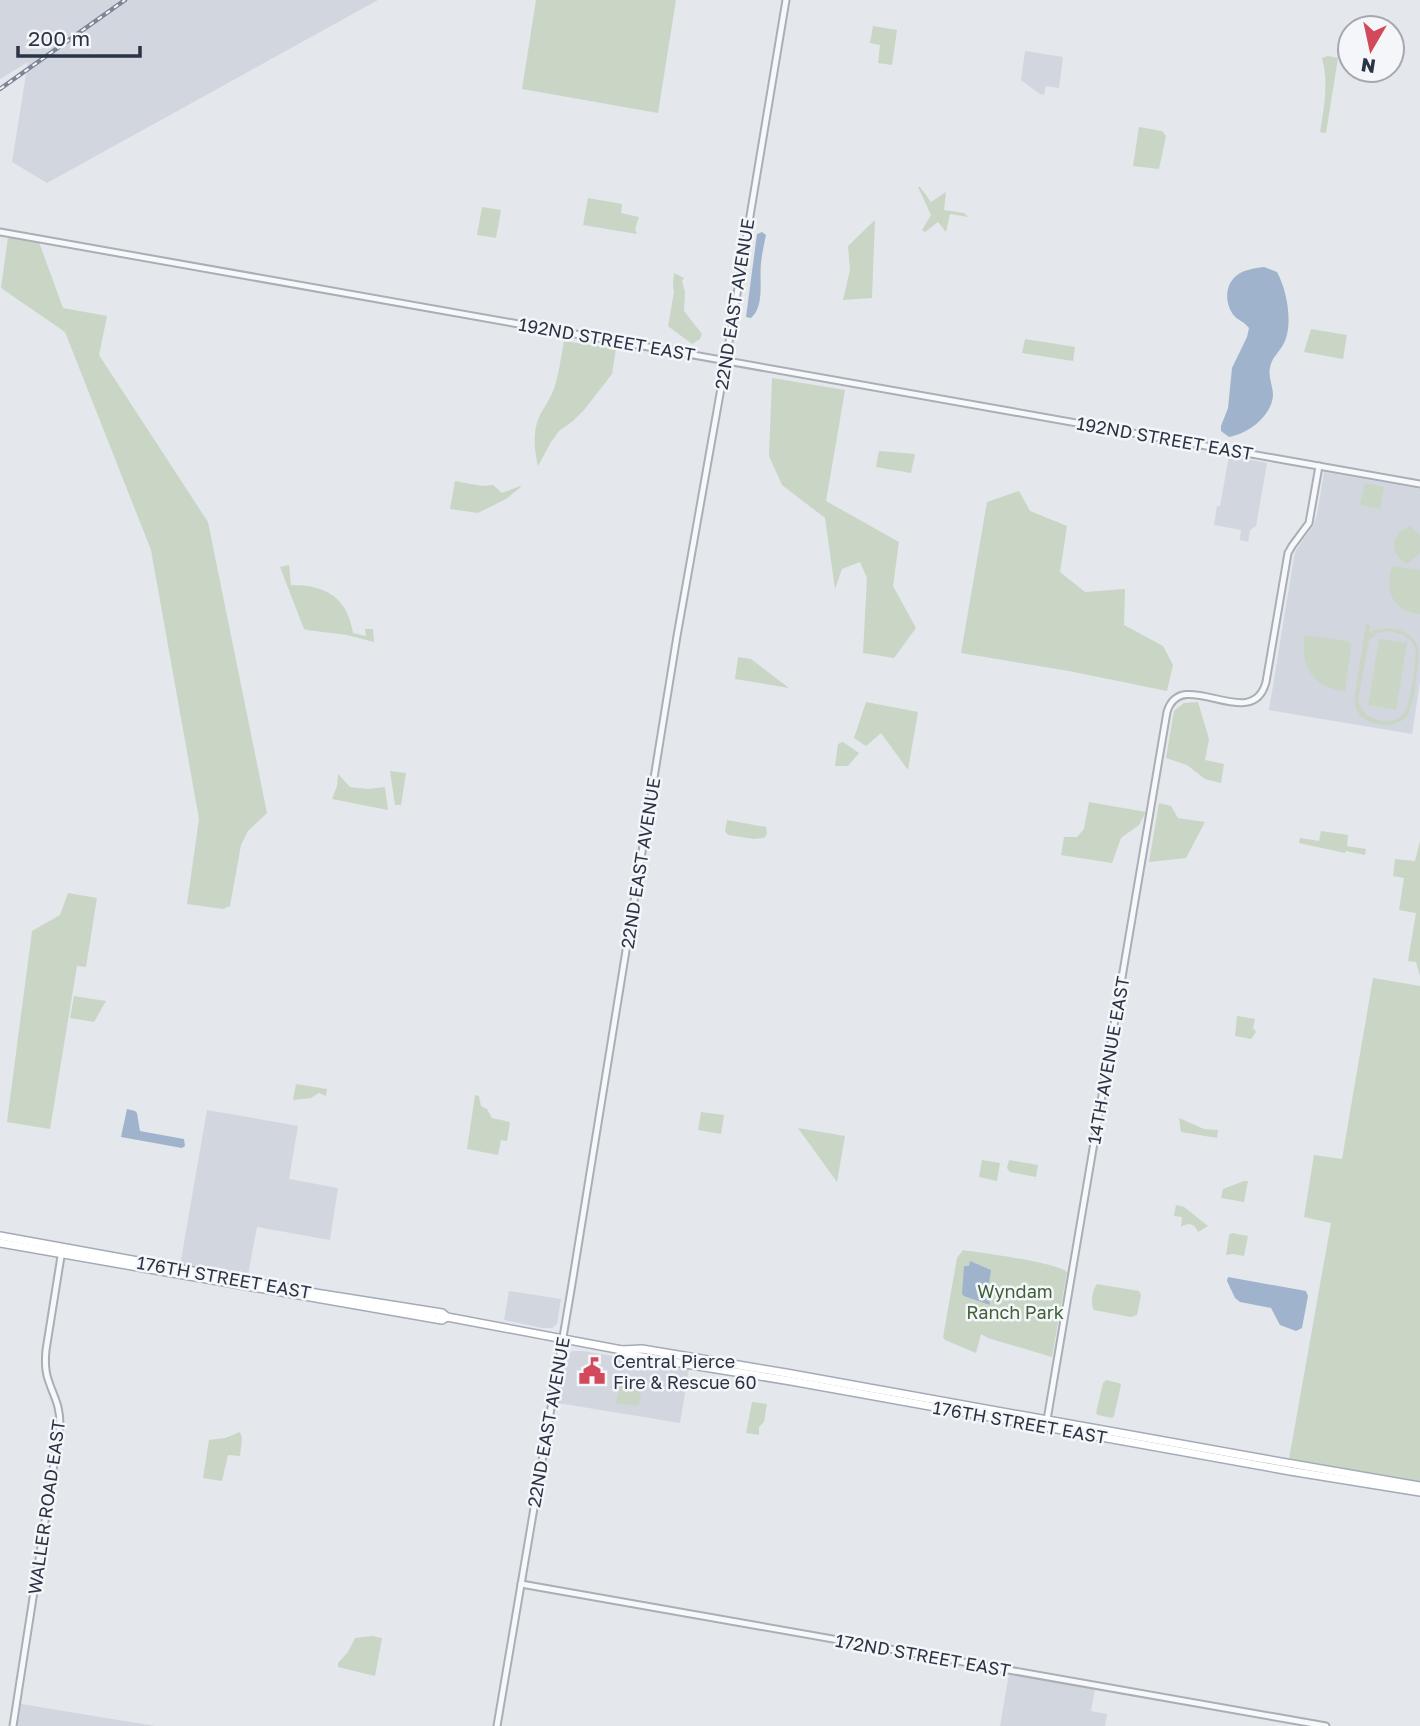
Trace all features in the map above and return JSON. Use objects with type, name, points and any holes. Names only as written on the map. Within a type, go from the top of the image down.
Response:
[{"type":"main road","name":"176TH STREET EAST","points":[[0,1236],[148,1270],[442,1320],[447,1317]]},
{"type":"main road","name":"176TH STREET EAST","points":[[0,1243],[176,1268],[442,1313],[447,1317],[562,1339],[780,1372],[926,1402]]},
{"type":"main road","points":[[148,1270],[153,1267],[173,1271],[176,1268]]},
{"type":"main road","points":[[298,1295],[302,1293],[329,1298],[331,1295]]},
{"type":"main road","name":"176TH STREET EAST","points":[[622,1350],[630,1355],[1121,1434],[1420,1486]]},
{"type":"main road","points":[[746,1374],[756,1372],[776,1375],[780,1372]]},
{"type":"main road","points":[[791,1381],[826,1380]]},
{"type":"main road","name":"176TH STREET EAST","points":[[1046,1423],[1072,1431],[1420,1493]]},
{"type":"main road","points":[[1072,1431],[1076,1429],[1121,1434]]},
{"type":"main road","points":[[1246,1463],[1251,1461],[1275,1465],[1282,1462]]},
{"type":"street","name":"22ND EAST AVENUE","points":[[497,1726],[657,757],[786,0]]},
{"type":"street","name":"192ND STREET EAST","points":[[0,232],[1420,484]]},
{"type":"street","name":"14TH AVENUE EAST","points":[[1046,1423],[1169,706],[1176,698],[1191,694],[1240,703],[1253,701],[1261,695],[1265,687],[1288,554],[1309,523],[1319,466]]},
{"type":"street","name":"WALLER ROAD EAST","points":[[13,1726],[59,1435],[59,1406],[48,1379],[45,1361],[62,1251]]},
{"type":"street","name":"172ND STREET EAST","points":[[521,1584],[1326,1726]]},
{"type":"shaded area","points":[[0,0],[378,0],[47,183],[12,162],[28,62],[0,79]]},
{"type":"shaded area","points":[[1025,51],[1063,57],[1059,88],[1046,86],[1044,95],[1021,80]]},
{"type":"shaded area","points":[[1229,456],[1267,463],[1256,526],[1250,530],[1248,542],[1240,540],[1241,530],[1214,525]]},
{"type":"shaded area","points":[[1324,472],[1420,489],[1420,682],[1412,734],[1269,710],[1294,557],[1317,515]]},
{"type":"shaded area","points":[[207,1110],[298,1126],[289,1179],[338,1188],[330,1240],[257,1227],[248,1275],[185,1265],[181,1260]]},
{"type":"shaded area","points":[[509,1291],[561,1299],[557,1324],[552,1328],[542,1328],[504,1320]]},
{"type":"shaded area","points":[[572,1351],[689,1369],[680,1423],[558,1403],[567,1355]]},
{"type":"shaded area","points":[[1009,1674],[1095,1689],[1091,1711],[1107,1714],[1105,1726],[1000,1726]]},
{"type":"shaded area","points":[[21,1704],[155,1726],[17,1726]]},
{"type":"green space","points":[[536,0],[676,0],[658,113],[522,89]]},
{"type":"green space","points":[[873,26],[897,30],[892,65],[878,63],[880,45],[870,43]]},
{"type":"green space","points":[[1322,58],[1336,58],[1326,133],[1320,132],[1325,86]]},
{"type":"green space","points":[[1139,127],[1162,131],[1166,136],[1159,169],[1133,166]]},
{"type":"green space","points":[[918,187],[931,202],[946,192],[944,210],[964,213],[968,217],[950,214],[946,232],[938,222],[925,232],[922,230],[931,215]]},
{"type":"green space","points":[[588,198],[622,204],[621,213],[639,217],[635,229],[637,234],[583,225]]},
{"type":"green space","points":[[482,207],[501,210],[496,238],[477,235]]},
{"type":"green space","points":[[875,220],[872,298],[843,300],[850,270],[848,246]]},
{"type":"green space","points":[[8,237],[39,242],[63,308],[107,316],[99,355],[208,522],[267,813],[248,831],[241,845],[230,906],[223,909],[187,904],[199,819],[151,550],[65,332],[1,288]]},
{"type":"green space","points":[[674,273],[684,278],[684,311],[702,334],[700,339],[692,344],[668,326],[674,292]]},
{"type":"green space","points":[[1311,329],[1347,335],[1343,359],[1304,352]]},
{"type":"green space","points":[[1025,339],[1075,347],[1073,361],[1022,353]]},
{"type":"green space","points":[[564,341],[616,349],[612,374],[584,410],[559,431],[538,466],[536,426],[554,389]]},
{"type":"green space","points":[[772,378],[845,390],[826,501],[899,542],[893,586],[916,628],[894,658],[863,653],[867,578],[860,562],[842,569],[835,589],[825,518],[782,485],[769,456]]},
{"type":"green space","points":[[879,451],[915,454],[911,473],[876,467]]},
{"type":"green space","points":[[455,481],[482,486],[493,485],[502,493],[521,487],[506,499],[478,513],[450,509]]},
{"type":"green space","points":[[1365,483],[1384,487],[1380,509],[1360,505]]},
{"type":"green space","points":[[1019,491],[1030,511],[1067,526],[1060,572],[1085,592],[1125,589],[1124,625],[1163,646],[1173,665],[1167,691],[961,653],[987,502]]},
{"type":"green space","points":[[1410,526],[1420,535],[1420,553],[1407,564],[1397,555],[1394,544],[1398,534]]},
{"type":"green space","points":[[289,565],[291,585],[315,587],[333,596],[346,610],[353,633],[366,636],[365,629],[373,629],[374,642],[304,629],[280,567]]},
{"type":"green space","points":[[1393,566],[1420,570],[1420,614],[1403,609],[1393,598],[1389,583]]},
{"type":"green space","points":[[1366,624],[1370,625],[1369,633],[1385,628],[1393,629],[1414,640],[1419,655],[1416,678],[1409,711],[1403,720],[1384,725],[1366,720],[1358,711],[1355,695]],"holes":[[[1387,631],[1402,634],[1409,639],[1416,652],[1407,707],[1405,712],[1393,721],[1371,717],[1364,712],[1358,699],[1369,640],[1378,633]]]},
{"type":"green space","points":[[1305,635],[1348,641],[1351,646],[1345,691],[1324,685],[1311,673],[1304,656]]},
{"type":"green space","points":[[1379,639],[1407,643],[1396,710],[1368,705]]},
{"type":"green space","points":[[738,657],[751,659],[789,688],[735,679]]},
{"type":"green space","points":[[866,702],[918,712],[908,770],[881,733],[866,746],[854,738]]},
{"type":"green space","points":[[1198,702],[1209,739],[1205,760],[1224,764],[1221,783],[1205,779],[1187,765],[1166,758],[1174,711],[1184,703]]},
{"type":"green space","points":[[843,742],[859,753],[848,766],[835,766],[838,744]]},
{"type":"green space","points":[[390,771],[406,773],[401,805],[395,805]]},
{"type":"green space","points":[[338,774],[350,787],[385,787],[388,810],[332,799]]},
{"type":"green space","points":[[1089,802],[1146,812],[1139,825],[1121,838],[1112,863],[1061,855],[1064,837],[1077,837],[1084,829]]},
{"type":"green space","points":[[1159,803],[1171,806],[1178,818],[1205,822],[1186,858],[1149,862]]},
{"type":"green space","points":[[727,820],[766,827],[767,834],[764,838],[754,839],[728,835],[725,831]]},
{"type":"green space","points":[[1321,831],[1348,835],[1347,846],[1366,849],[1365,855],[1299,843],[1300,838],[1319,841]]},
{"type":"green space","points":[[1420,841],[1420,976],[1416,962],[1408,961],[1416,913],[1399,910],[1404,878],[1393,876],[1395,859],[1415,861]]},
{"type":"green space","points":[[68,893],[97,898],[86,967],[77,966],[50,1129],[7,1122],[32,931],[60,915]]},
{"type":"green space","points":[[1373,978],[1420,986],[1420,1482],[1289,1459],[1331,1223],[1304,1217],[1314,1155],[1342,1159]]},
{"type":"green space","points":[[74,996],[106,1001],[94,1022],[70,1018]]},
{"type":"green space","points":[[1237,1016],[1255,1019],[1253,1028],[1256,1032],[1251,1039],[1235,1036]]},
{"type":"green space","points":[[296,1084],[327,1089],[326,1096],[319,1093],[311,1098],[293,1100]]},
{"type":"green space","points":[[475,1095],[479,1096],[481,1106],[487,1109],[492,1118],[510,1122],[507,1141],[501,1140],[498,1155],[467,1149]]},
{"type":"green space","points":[[701,1112],[724,1115],[721,1134],[698,1130]]},
{"type":"green space","points":[[1179,1118],[1204,1129],[1218,1130],[1217,1138],[1181,1132]]},
{"type":"green space","points":[[798,1128],[845,1136],[837,1182]]},
{"type":"green space","points":[[982,1160],[1000,1163],[997,1181],[979,1177]]},
{"type":"green space","points":[[1009,1160],[1038,1165],[1036,1177],[1010,1172],[1007,1168]]},
{"type":"green space","points":[[1248,1181],[1244,1202],[1221,1198],[1223,1189]]},
{"type":"green space","points":[[1176,1205],[1184,1207],[1208,1226],[1198,1232],[1191,1225],[1181,1227],[1182,1217],[1174,1216]]},
{"type":"green space","points":[[1232,1233],[1248,1236],[1244,1256],[1226,1255],[1229,1235]]},
{"type":"green space","name":"Wyndam Ranch Park","points":[[963,1250],[1034,1261],[1067,1272],[1052,1357],[981,1334],[976,1353],[945,1340],[943,1337],[957,1258]]},
{"type":"green space","points":[[1097,1284],[1139,1291],[1141,1295],[1137,1315],[1131,1317],[1094,1310],[1092,1297]]},
{"type":"green space","points":[[1106,1380],[1121,1385],[1112,1418],[1096,1413]]},
{"type":"green space","points":[[624,1383],[642,1386],[639,1405],[616,1403],[620,1385],[624,1386]]},
{"type":"green space","points":[[752,1402],[767,1404],[759,1435],[746,1433]]},
{"type":"green space","points":[[240,1432],[240,1456],[228,1455],[222,1481],[203,1478],[209,1440]]},
{"type":"green space","points":[[355,1638],[382,1638],[375,1676],[338,1667]]},
{"type":"water","points":[[762,232],[766,235],[761,263],[760,300],[751,318],[746,317],[757,234]]},
{"type":"water","points":[[1264,267],[1277,272],[1284,288],[1288,328],[1283,345],[1271,365],[1272,403],[1258,423],[1229,437],[1221,431],[1221,426],[1228,408],[1232,368],[1249,328],[1232,313],[1227,299],[1228,289],[1239,274]]},
{"type":"water","points":[[127,1109],[137,1113],[140,1131],[184,1139],[185,1146],[182,1148],[121,1137]]},
{"type":"water","points":[[970,1261],[991,1270],[988,1291],[990,1305],[962,1294],[964,1266],[969,1266]]},
{"type":"water","points":[[1228,1277],[1306,1291],[1308,1296],[1302,1328],[1296,1331],[1280,1325],[1271,1308],[1240,1302],[1235,1298],[1227,1281]]},
{"type":"railway","points":[[0,89],[125,0]]},
{"type":"place","name":"Central Pierce Fire & Rescue 60","points":[[592,1371]]}]
